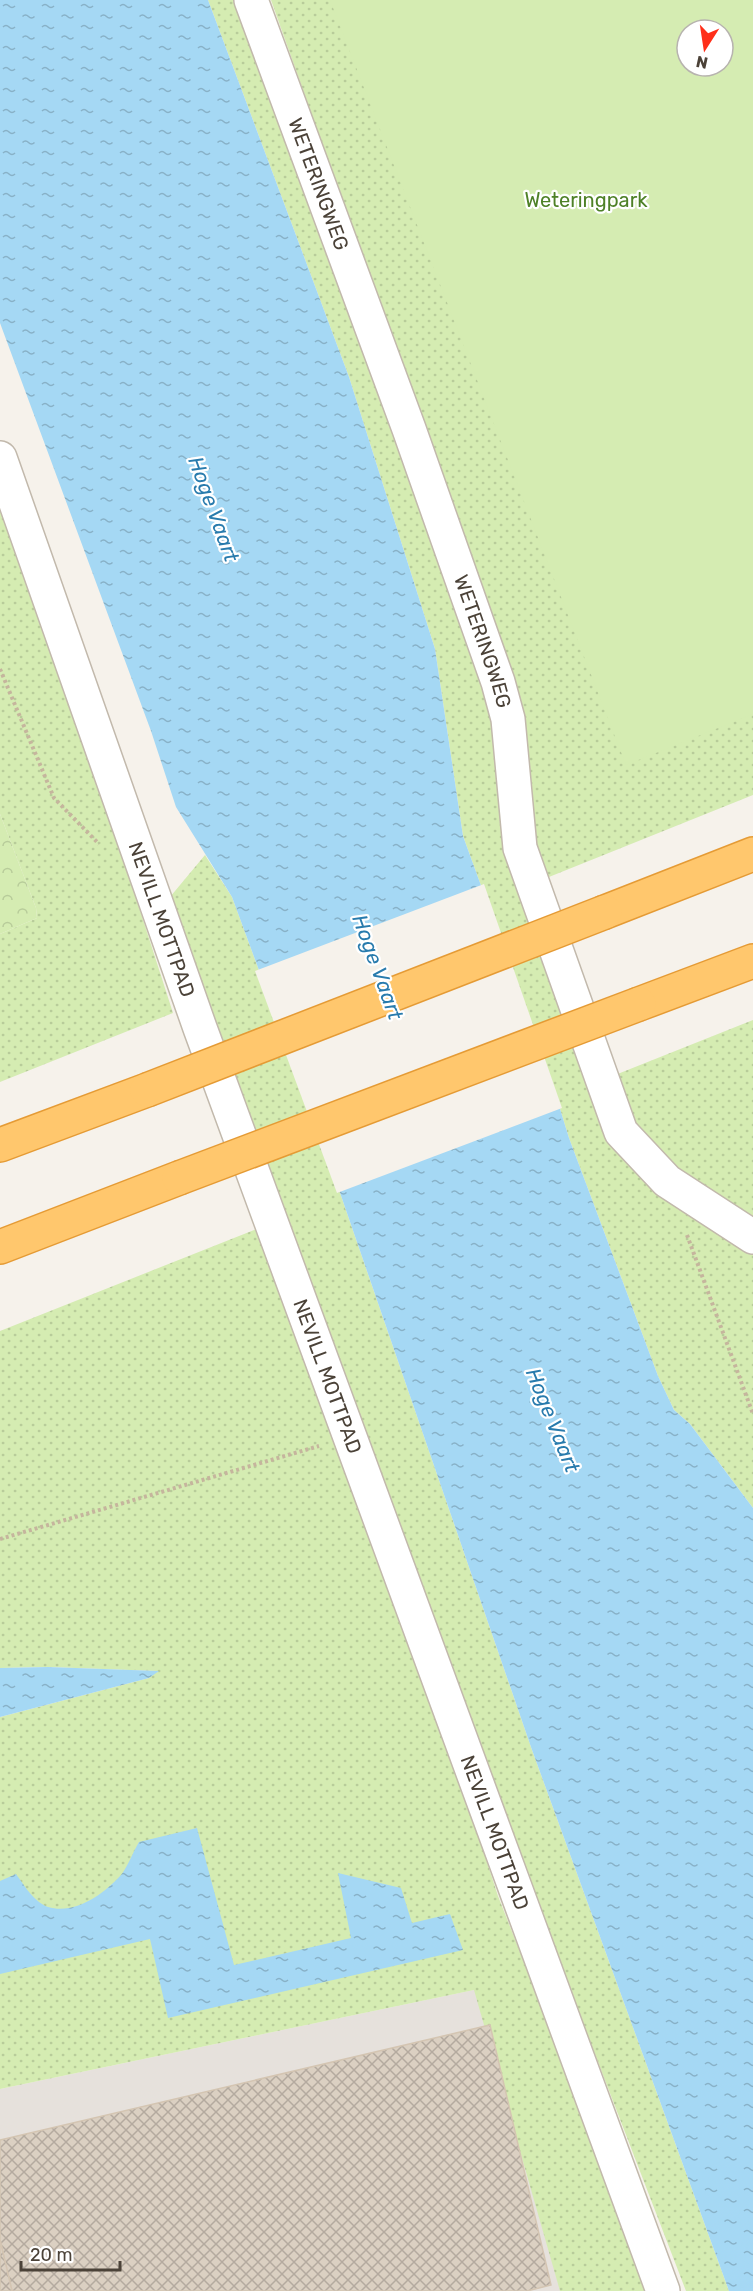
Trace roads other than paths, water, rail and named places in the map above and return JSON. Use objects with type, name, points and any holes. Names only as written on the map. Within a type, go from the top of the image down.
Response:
[{"type":"highway","points":[[0,1145],[753,854]]},
{"type":"highway","points":[[0,1247],[753,961]]},
{"type":"street","name":"WETERINGWEG","points":[[251,0],[409,429],[498,682],[508,719],[520,848],[621,1131],[667,1181],[753,1237]]},
{"type":"street","name":"NEVILL MOTTPAD","points":[[0,458],[200,1028],[352,1436],[663,2291]]},
{"type":"water","name":"Hoge Vaart","points":[[0,0],[208,0],[349,377],[435,649],[463,836],[548,1070],[569,1138],[658,1376],[674,1410],[690,1424],[753,1508],[753,2291],[729,2291],[532,1750],[327,1155],[232,897],[176,807],[151,731],[0,323]]},
{"type":"water","points":[[48,1667],[159,1671],[149,1678],[0,1717],[0,1668]]},
{"type":"water","points":[[197,1828],[234,1965],[351,1938],[338,1873],[401,1888],[412,1923],[450,1914],[463,1950],[168,2018],[150,1939],[0,1974],[0,1881],[16,1874],[30,1893],[43,1905],[58,1909],[68,1908],[98,1896],[106,1889],[121,1875],[139,1842]]},
{"type":"park label","name":"Weteringpark","points":[[586,200]]}]
